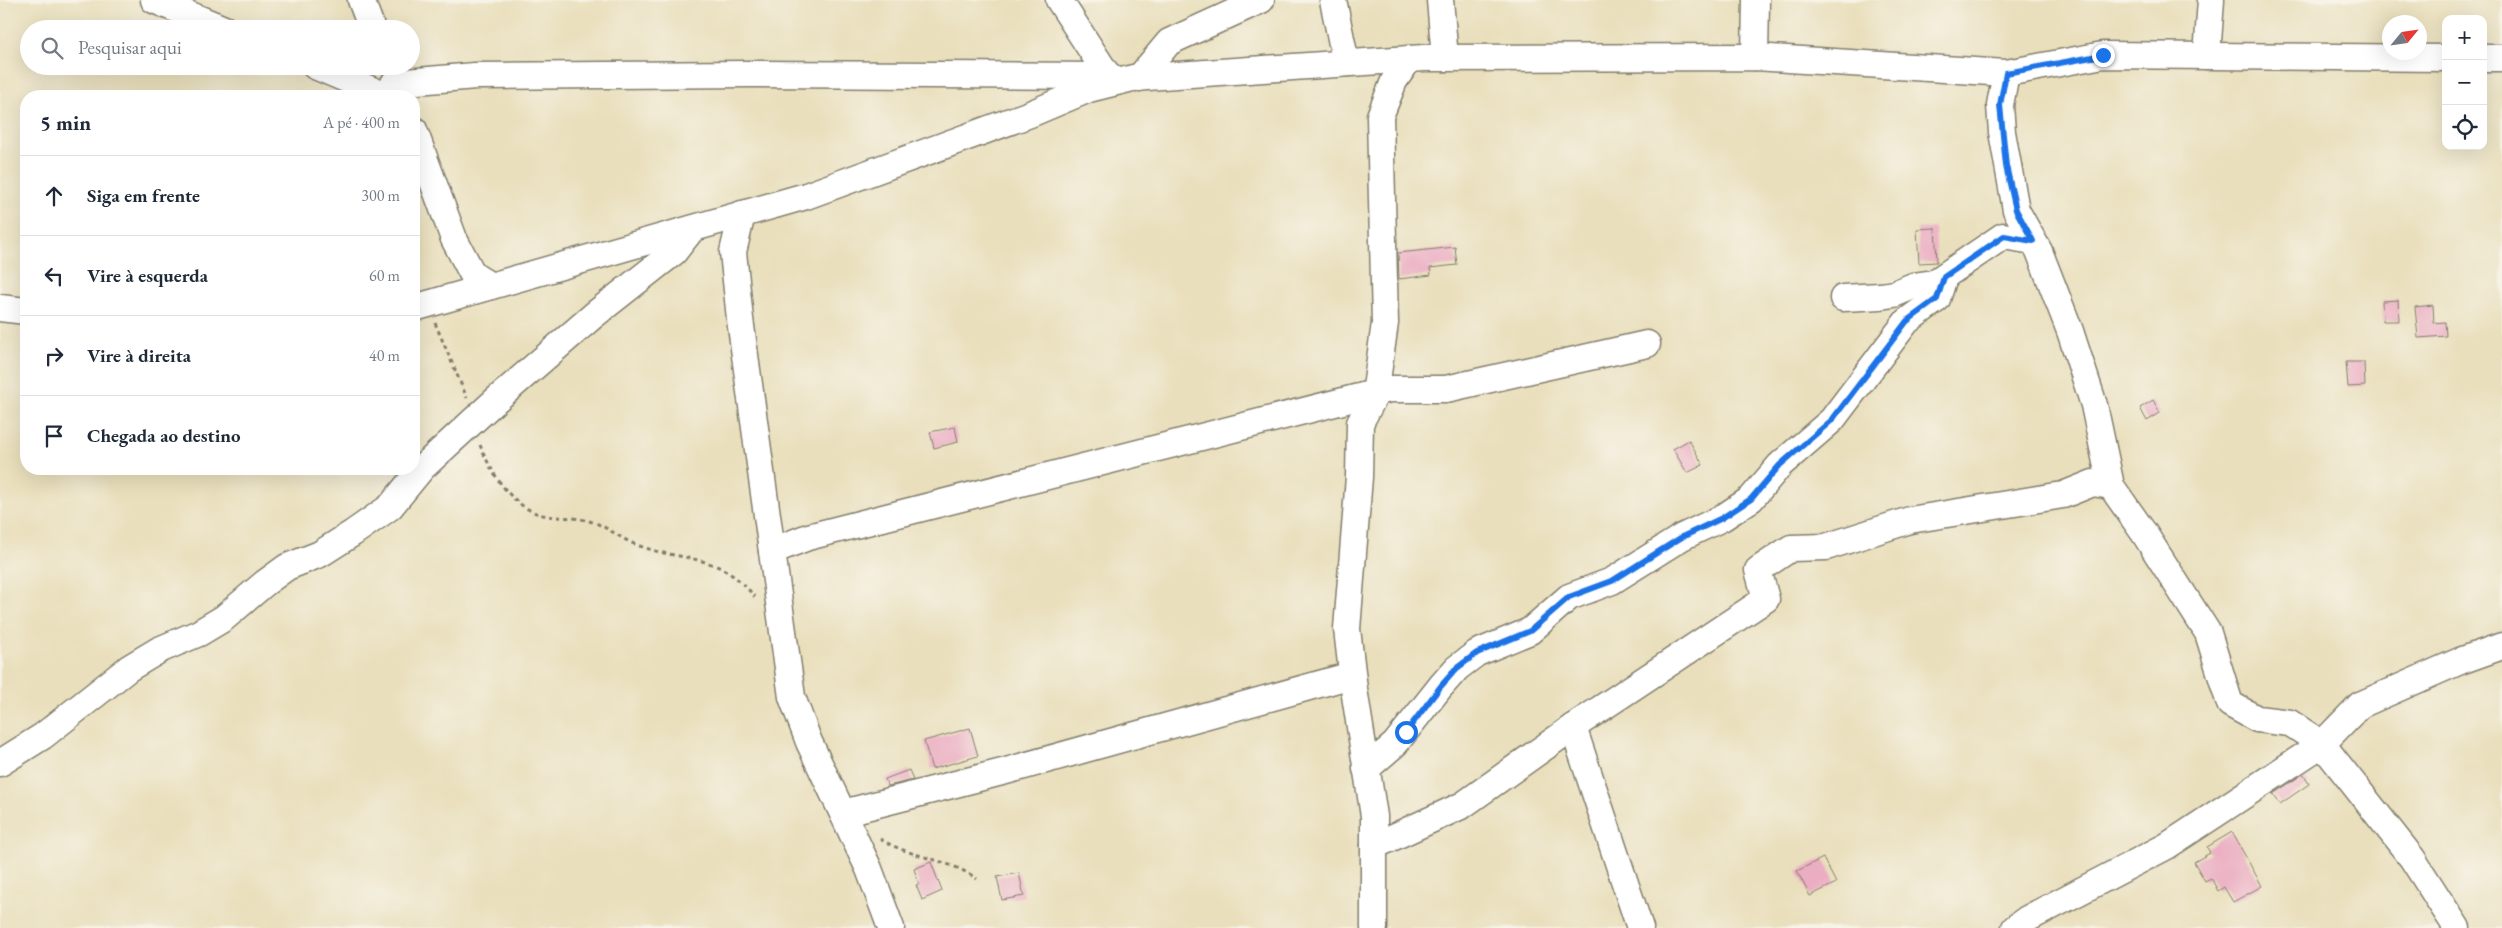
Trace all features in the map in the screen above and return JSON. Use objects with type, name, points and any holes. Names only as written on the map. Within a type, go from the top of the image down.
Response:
[{"type":"street","points":[[154,0],[202,20]]},
{"type":"street","points":[[360,0],[368,20]]},
{"type":"street","points":[[1059,0],[1123,78]]},
{"type":"street","points":[[421,306],[806,196],[1123,78],[1169,42],[1261,0]]},
{"type":"street","points":[[1333,0],[1346,63]]},
{"type":"street","points":[[1440,0],[1446,58]]},
{"type":"street","points":[[1755,56],[1756,0]]},
{"type":"street","points":[[2207,56],[2211,0]]},
{"type":"street","points":[[351,75],[391,85],[494,75],[758,74],[1123,78],[1409,59],[1755,56],[2006,73],[2103,55],[2442,58]]},
{"type":"street","points":[[2487,58],[2502,58]]},
{"type":"street","points":[[1373,928],[1376,873],[1374,816],[1352,675],[1347,629],[1359,477],[1360,423],[1375,395],[1385,323],[1380,116],[1394,81],[1409,59]]},
{"type":"street","points":[[2006,73],[2000,105],[2006,166],[2016,210],[2033,241],[2070,331],[2094,404],[2111,486],[2144,533],[2208,633],[2230,704],[2257,719],[2290,723],[2322,744],[2412,858],[2457,928]]},
{"type":"street","points":[[420,146],[454,239],[473,275],[491,286]]},
{"type":"street","points":[[742,214],[733,252],[740,320],[792,698],[805,733],[869,868],[891,928]]},
{"type":"street","points":[[420,470],[594,314],[674,252],[692,229]]},
{"type":"street","points":[[1843,298],[1894,294],[1913,286],[1934,283],[2004,236],[2033,241]]},
{"type":"street","points":[[1366,769],[1395,744],[1457,668],[1477,653],[1530,631],[1569,597],[1612,581],[1682,537],[1722,518],[1751,499],[1780,465],[1832,420],[1907,321],[1937,299],[1944,277]]},
{"type":"street","points":[[0,308],[20,310]]},
{"type":"street","points":[[772,551],[808,537],[1390,390],[1446,389],[1647,344]]},
{"type":"street","points":[[0,763],[43,736],[129,668],[159,650],[199,633],[224,618],[265,583],[288,568],[320,554],[353,534],[390,506],[416,475]]},
{"type":"street","points":[[1374,846],[1464,805],[1573,727],[1766,599],[1758,570],[1791,548],[1826,547],[1910,520],[2063,495],[2093,482],[2111,486]]},
{"type":"street","points":[[2015,928],[2027,919],[2167,846],[2322,744],[2360,705],[2460,661],[2502,646]]},
{"type":"street","points":[[843,813],[1006,771],[1352,675]]},
{"type":"street","points":[[1573,727],[1640,928]]},
{"type":"path","points":[[421,306],[469,402],[481,447],[495,475],[522,506],[546,516],[589,520],[636,545],[720,566],[735,576],[757,599]]},
{"type":"path","points":[[878,838],[897,849],[950,864],[977,878]]},
{"type":"building","points":[[1935,228],[1937,262],[1919,263],[1917,229]]},
{"type":"building","points":[[1455,247],[1457,265],[1430,268],[1431,275],[1399,279],[1398,253]]},
{"type":"building","points":[[2398,300],[2399,321],[2383,321],[2382,301]]},
{"type":"building","points":[[2433,305],[2434,323],[2445,322],[2446,336],[2418,338],[2415,307]]},
{"type":"building","points":[[2346,362],[2364,362],[2365,386],[2348,387]]},
{"type":"building","points":[[2153,400],[2160,413],[2147,421],[2140,408]]},
{"type":"building","points":[[955,427],[958,442],[934,448],[930,432]]},
{"type":"building","points":[[1689,440],[1703,465],[1687,473],[1673,449]]},
{"type":"building","points":[[970,728],[978,756],[932,769],[924,741]]},
{"type":"building","points":[[909,770],[913,780],[888,786],[885,779]]},
{"type":"building","points":[[2303,774],[2309,784],[2280,804],[2273,794]]},
{"type":"building","points":[[2232,832],[2262,886],[2233,902],[2224,887],[2218,891],[2211,878],[2205,881],[2194,862],[2210,853],[2207,847]]},
{"type":"building","points":[[1823,858],[1836,883],[1810,896],[1797,871]]},
{"type":"building","points":[[931,862],[942,891],[922,900],[916,885],[919,884],[914,869]]},
{"type":"building","points":[[1019,873],[1024,896],[1002,900],[997,877]]},
{"type":"route","points":[[1406,732],[1420,711],[1457,668],[1477,653],[1494,644],[1530,631],[1569,597],[1612,581],[1682,537],[1722,518],[1751,499],[1780,465],[1808,443],[1832,420],[1907,321],[1937,299],[1944,277],[2004,236],[2033,241],[2016,210],[2006,166],[2000,105],[2006,73],[2103,55]]}]
